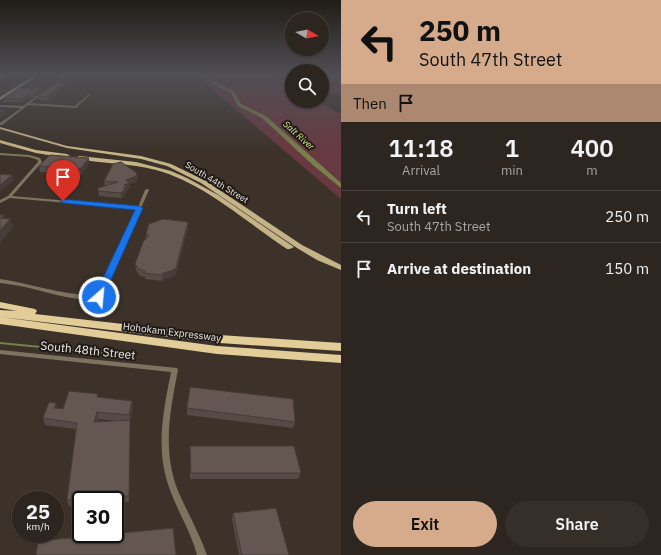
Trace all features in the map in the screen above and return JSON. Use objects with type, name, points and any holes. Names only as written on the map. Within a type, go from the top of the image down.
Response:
[{"type":"highway","points":[[0,306],[108,325]]},
{"type":"highway","name":"Hohokam Expressway","points":[[0,313],[220,339],[341,347]]},
{"type":"highway","name":"Hohokam Expressway","points":[[0,320],[230,352],[341,359]]},
{"type":"highway","points":[[0,326],[114,337]]},
{"type":"main road","name":"South 44th Street","points":[[1,126],[54,144],[138,157],[182,170],[234,202],[293,243],[341,268]]},
{"type":"main road","name":"South 44th Street","points":[[0,141],[52,154],[129,163],[168,172],[204,191],[296,251],[341,273]]},
{"type":"street","points":[[1,126],[33,100]]},
{"type":"street","points":[[28,104],[76,107],[84,100]]},
{"type":"street","points":[[0,106],[24,107]]},
{"type":"street","points":[[0,154],[28,156],[39,159],[40,162],[9,197],[0,202]]},
{"type":"street","points":[[0,281],[28,284],[56,294],[99,297],[147,190]]},
{"type":"street","points":[[9,197],[139,208]]},
{"type":"street","name":"South 48th Street","points":[[0,352],[175,370],[164,428],[166,454],[171,482],[202,555]]},
{"type":"shaded area","points":[[225,100],[285,100],[285,108],[329,108],[341,114],[341,199]]},
{"type":"building","points":[[50,155],[89,158],[80,169],[39,166]]},
{"type":"building","points":[[121,162],[137,173],[136,176],[126,180],[129,183],[124,185],[126,187],[123,188],[125,190],[121,193],[98,191],[98,188],[118,182],[104,181],[113,164]]},
{"type":"building","points":[[0,174],[12,175],[0,185]]},
{"type":"building","points":[[0,215],[4,215],[1,218],[10,219],[0,231]]},
{"type":"building","points":[[163,219],[188,222],[176,268],[163,273],[162,275],[144,273],[145,271],[139,269],[135,264],[143,242],[149,235],[146,234],[149,224]]},
{"type":"building","points":[[190,387],[293,399],[295,422],[187,408]]},
{"type":"building","points":[[69,391],[98,394],[97,397],[132,401],[129,415],[97,412],[94,422],[130,420],[129,496],[124,496],[124,491],[72,491],[72,500],[67,500],[77,423],[43,418],[49,402],[56,403],[54,408],[63,409]]},
{"type":"building","points":[[190,446],[294,446],[301,473],[191,473]]},
{"type":"building","points":[[276,508],[289,555],[242,555],[233,513]]},
{"type":"building","points":[[173,528],[176,555],[36,555],[38,543],[64,543],[64,538],[72,538],[72,543],[124,543],[124,533]]},
{"type":"waterway","name":"Salt River","points":[[237,100],[239,105],[264,117],[341,186]]},
{"type":"waterway","points":[[0,343],[102,353]]},
{"type":"route","points":[[63,201],[139,208],[102,294],[99,297]]}]
